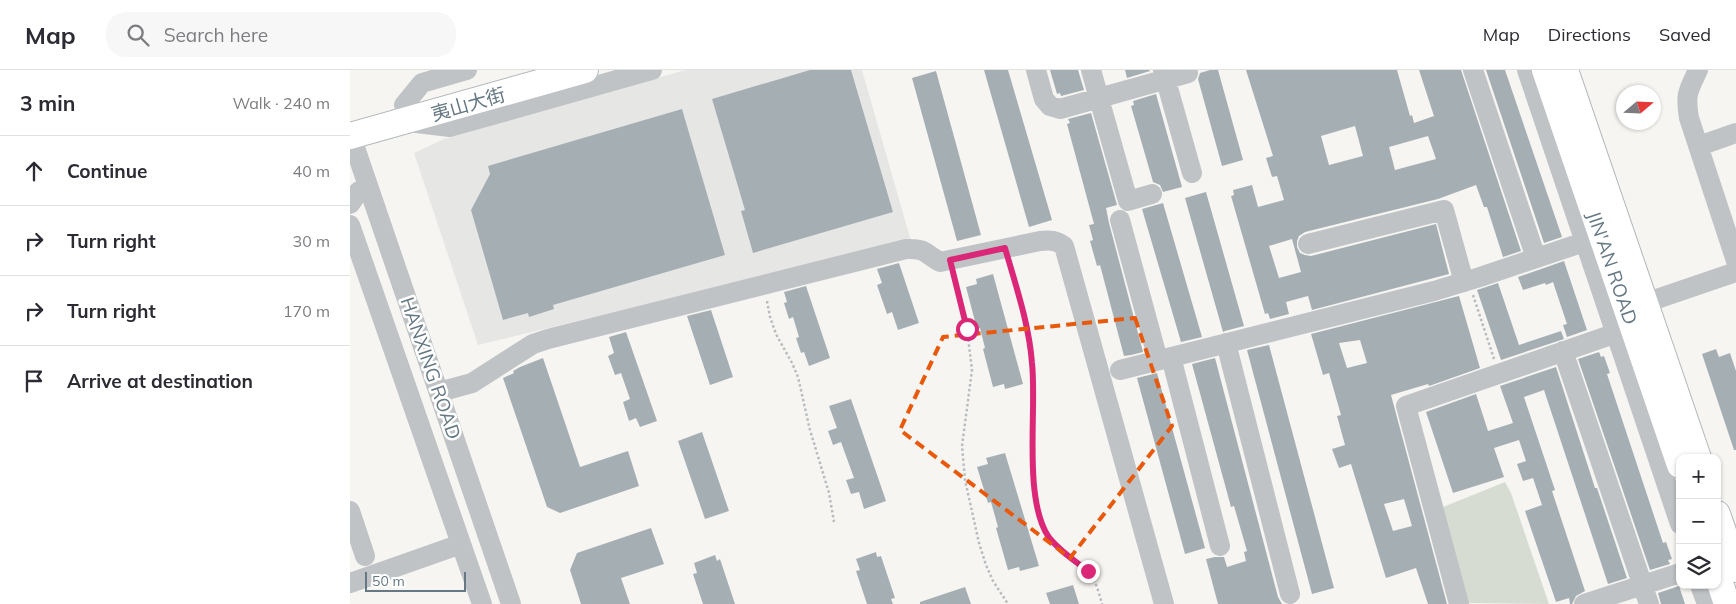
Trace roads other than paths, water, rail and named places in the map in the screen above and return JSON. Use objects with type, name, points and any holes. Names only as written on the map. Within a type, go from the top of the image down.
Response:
[{"type":"main road","name":"夷山大街","points":[[350,131],[530,70]]},
{"type":"main road","name":"夷山大街","points":[[404,113],[585,70]]},
{"type":"main road","name":"JIN'AN ROAD","points":[[1545,70],[1593,239],[1624,330],[1676,455]]},
{"type":"main road","name":"JIN'AN ROAD","points":[[1565,70],[1697,454]]},
{"type":"main road","points":[[1721,526],[1736,569]]},
{"type":"main road","points":[[1721,585],[1728,604]]},
{"type":"street","points":[[468,70],[422,83],[404,113],[450,128],[652,70]]},
{"type":"street","points":[[1036,70],[1044,99],[1050,106],[1060,109],[1099,98],[1164,75],[1188,74]]},
{"type":"street","points":[[1091,70],[1128,201],[1152,194]]},
{"type":"street","points":[[1473,70],[1536,258]]},
{"type":"street","points":[[1120,370],[1434,291],[1468,288],[1536,258],[1593,239],[1527,70]]},
{"type":"street","points":[[1698,70],[1686,100],[1698,146],[1736,261]]},
{"type":"street","points":[[1164,75],[1192,173]]},
{"type":"street","name":"HANXING ROAD","points":[[350,131],[511,604]]},
{"type":"street","points":[[1698,146],[1736,133]]},
{"type":"street","name":"HANXING ROAD","points":[[350,165],[354,198],[500,604]]},
{"type":"street","points":[[1308,244],[1444,210],[1468,288]]},
{"type":"street","points":[[1120,220],[1220,546]]},
{"type":"street","points":[[350,225],[482,604]]},
{"type":"street","points":[[439,392],[472,382],[533,344],[548,339],[906,249],[925,251],[940,262],[1050,240],[1059,242],[1064,246],[1164,604]]},
{"type":"street","points":[[1645,303],[1736,272]]},
{"type":"street","points":[[1459,604],[1406,406],[1624,330],[1676,510]]},
{"type":"street","points":[[1226,343],[1290,594]]},
{"type":"street","points":[[1563,351],[1649,604]]},
{"type":"street","points":[[350,512],[365,556]]},
{"type":"street","points":[[350,583],[461,544]]},
{"type":"street","points":[[1594,602],[1676,574]]},
{"type":"street","points":[[1701,589],[1707,604]]}]
